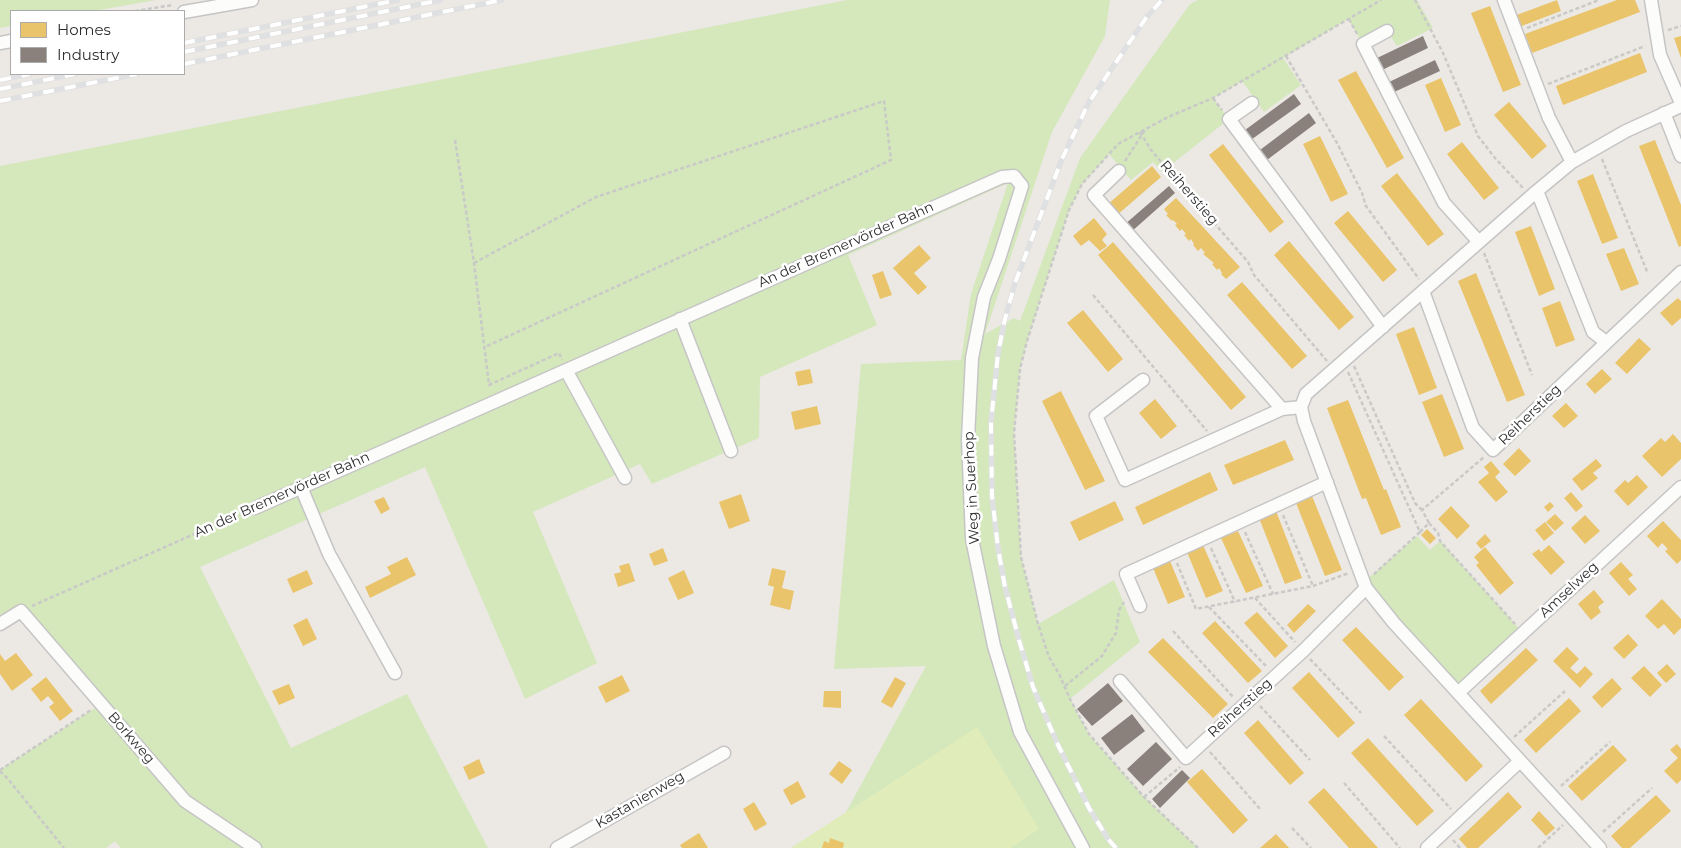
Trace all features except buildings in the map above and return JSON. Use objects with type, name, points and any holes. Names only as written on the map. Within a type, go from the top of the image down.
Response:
[{"type":"street","points":[[179,8],[252,0]]},
{"type":"street","points":[[1504,0],[1549,118],[1572,162]]},
{"type":"street","points":[[1596,844],[1394,622],[1365,585],[1301,407],[1306,394],[1572,162],[1626,131],[1681,105],[1660,55],[1651,0]]},
{"type":"street","points":[[1387,31],[1363,44],[1444,203],[1479,242]]},
{"type":"street","points":[[1252,103],[1229,120],[1383,327]]},
{"type":"street","points":[[1664,112],[1681,156]]},
{"type":"street","points":[[1119,171],[1094,195],[1282,409]]},
{"type":"street","name":"An der Bremervörder Bahn","points":[[255,508],[992,181],[1002,177],[1014,176]]},
{"type":"street","name":"Weg in Suerhop","points":[[1014,176],[1022,186],[999,259],[984,297],[972,358],[968,439],[972,539],[994,646],[1020,732],[1083,848]]},
{"type":"street","points":[[1534,194],[1593,332],[1606,342]]},
{"type":"street","name":"Reiherstieg","points":[[1424,290],[1473,428],[1493,450],[1681,272]]},
{"type":"street","points":[[680,319],[731,451]]},
{"type":"street","points":[[566,370],[625,478]]},
{"type":"street","points":[[1143,380],[1096,416],[1125,480],[1282,409],[1301,407]]},
{"type":"street","points":[[1140,606],[1126,574],[1327,482]]},
{"type":"street","points":[[301,487],[329,554],[395,672]]},
{"type":"street","name":"Amselweg","points":[[1458,693],[1681,487]]},
{"type":"street","name":"Reiherstieg","points":[[1186,758],[1303,651],[1365,585]]},
{"type":"street","points":[[0,624],[21,611]]},
{"type":"street","name":"Borkweg","points":[[21,611],[185,801],[255,848]]},
{"type":"street","points":[[1120,682],[1186,758]]},
{"type":"street","name":"Kastanienweg","points":[[557,848],[724,753]]},
{"type":"street","points":[[1427,848],[1520,761]]},
{"type":"path","points":[[1119,171],[1141,133],[1146,128],[1213,98],[1381,0]]},
{"type":"path","points":[[1415,0],[1443,53],[1478,136],[1495,158],[1534,194]]},
{"type":"path","points":[[1516,32],[1599,0]]},
{"type":"path","points":[[150,10],[179,8]]},
{"type":"path","points":[[1348,18],[1363,44]]},
{"type":"path","points":[[1538,89],[1658,41]]},
{"type":"path","points":[[1286,56],[1337,143],[1362,192],[1366,206],[1424,290]]},
{"type":"path","points":[[474,263],[596,197],[884,101],[891,160],[485,347]]},
{"type":"path","points":[[1141,133],[1118,144],[1082,184],[1069,210],[1027,341],[1020,369],[1014,433],[1022,557],[1038,624],[1049,657],[1089,734],[1144,797],[1198,848]]},
{"type":"path","name":"Reiherstieg","points":[[1141,133],[1151,150],[1248,262],[1254,275],[1300,328],[1342,362]]},
{"type":"path","points":[[455,140],[474,263],[489,385],[559,353],[566,370]]},
{"type":"path","points":[[1598,148],[1648,274]]},
{"type":"path","points":[[1479,242],[1532,375]]},
{"type":"path","points":[[1093,295],[1214,440]]},
{"type":"path","points":[[1342,362],[1415,503],[1438,533],[1440,541],[1523,633]]},
{"type":"path","points":[[1342,362],[1420,532]]},
{"type":"path","points":[[1422,510],[1493,450]]},
{"type":"path","points":[[1278,504],[1313,586]]},
{"type":"path","name":"An der Bremervörder Bahn","points":[[21,611],[255,508]]},
{"type":"path","points":[[1240,522],[1273,594]]},
{"type":"path","points":[[1365,585],[1429,523]]},
{"type":"path","points":[[1207,537],[1235,602]]},
{"type":"path","points":[[1173,552],[1196,609],[1313,586],[1359,569]]},
{"type":"path","points":[[1065,686],[1102,656],[1116,633],[1119,610],[1132,587]]},
{"type":"path","points":[[1255,598],[1361,713]]},
{"type":"path","points":[[1209,607],[1276,676]]},
{"type":"path","points":[[1173,631],[1242,707]]},
{"type":"path","points":[[1506,745],[1565,692]]},
{"type":"path","points":[[1252,698],[1310,760]]},
{"type":"path","points":[[64,848],[0,770],[101,704]]},
{"type":"path","points":[[1384,736],[1459,818]]},
{"type":"path","points":[[1551,795],[1610,742]]},
{"type":"path","points":[[1202,743],[1260,809]]},
{"type":"path","points":[[1144,797],[1182,765],[1186,758]]},
{"type":"path","points":[[1344,782],[1400,848]]},
{"type":"path","points":[[1596,844],[1652,788]]},
{"type":"path","points":[[1538,848],[1572,817]]},
{"type":"path","points":[[1292,828],[1310,848]]},
{"type":"green space","points":[[0,0],[156,0],[100,10],[10,10],[10,26],[0,28]]},
{"type":"green space","points":[[847,0],[1110,0],[1105,36],[1052,132],[985,334],[1014,318],[1020,321],[1080,158],[1190,4],[1198,0],[1417,0],[1433,28],[1397,46],[1387,31],[1363,44],[1348,19],[1283,58],[1301,85],[1264,112],[1242,81],[1213,98],[1229,119],[1162,172],[1153,162],[1131,180],[1109,154],[1082,184],[1069,210],[1027,341],[1020,369],[1014,433],[1021,557],[1038,624],[1114,580],[1140,642],[1070,699],[1089,735],[1144,797],[1198,848],[791,848],[845,814],[926,666],[834,669],[861,364],[961,360],[971,294],[1008,183],[848,255],[877,325],[760,377],[759,438],[652,484],[640,464],[533,512],[597,663],[525,699],[425,467],[200,567],[291,748],[407,694],[488,848],[121,848],[115,841],[106,848],[0,848],[0,770],[101,704],[22,611],[0,624],[0,166]]},
{"type":"green space","points":[[1417,536],[1430,550],[1440,541],[1523,633],[1458,693],[1364,582]]},
{"type":"green space","points":[[977,727],[1039,829],[1011,848],[791,848]]},
{"type":"railway","points":[[185,43],[398,0]]},
{"type":"railway","points":[[185,52],[441,0]]},
{"type":"railway","points":[[185,64],[502,0]]},
{"type":"railway","points":[[1116,848],[1108,839],[1089,808],[1058,745],[1033,687],[1019,640],[1005,587],[998,548],[992,496],[991,423],[998,353],[1005,319],[1015,283],[1062,159],[1089,102],[1146,18],[1162,0]]},
{"type":"railway","points":[[0,80],[25,75]]},
{"type":"railway","points":[[0,89],[70,75]]},
{"type":"railway","points":[[0,101],[132,75]]}]
